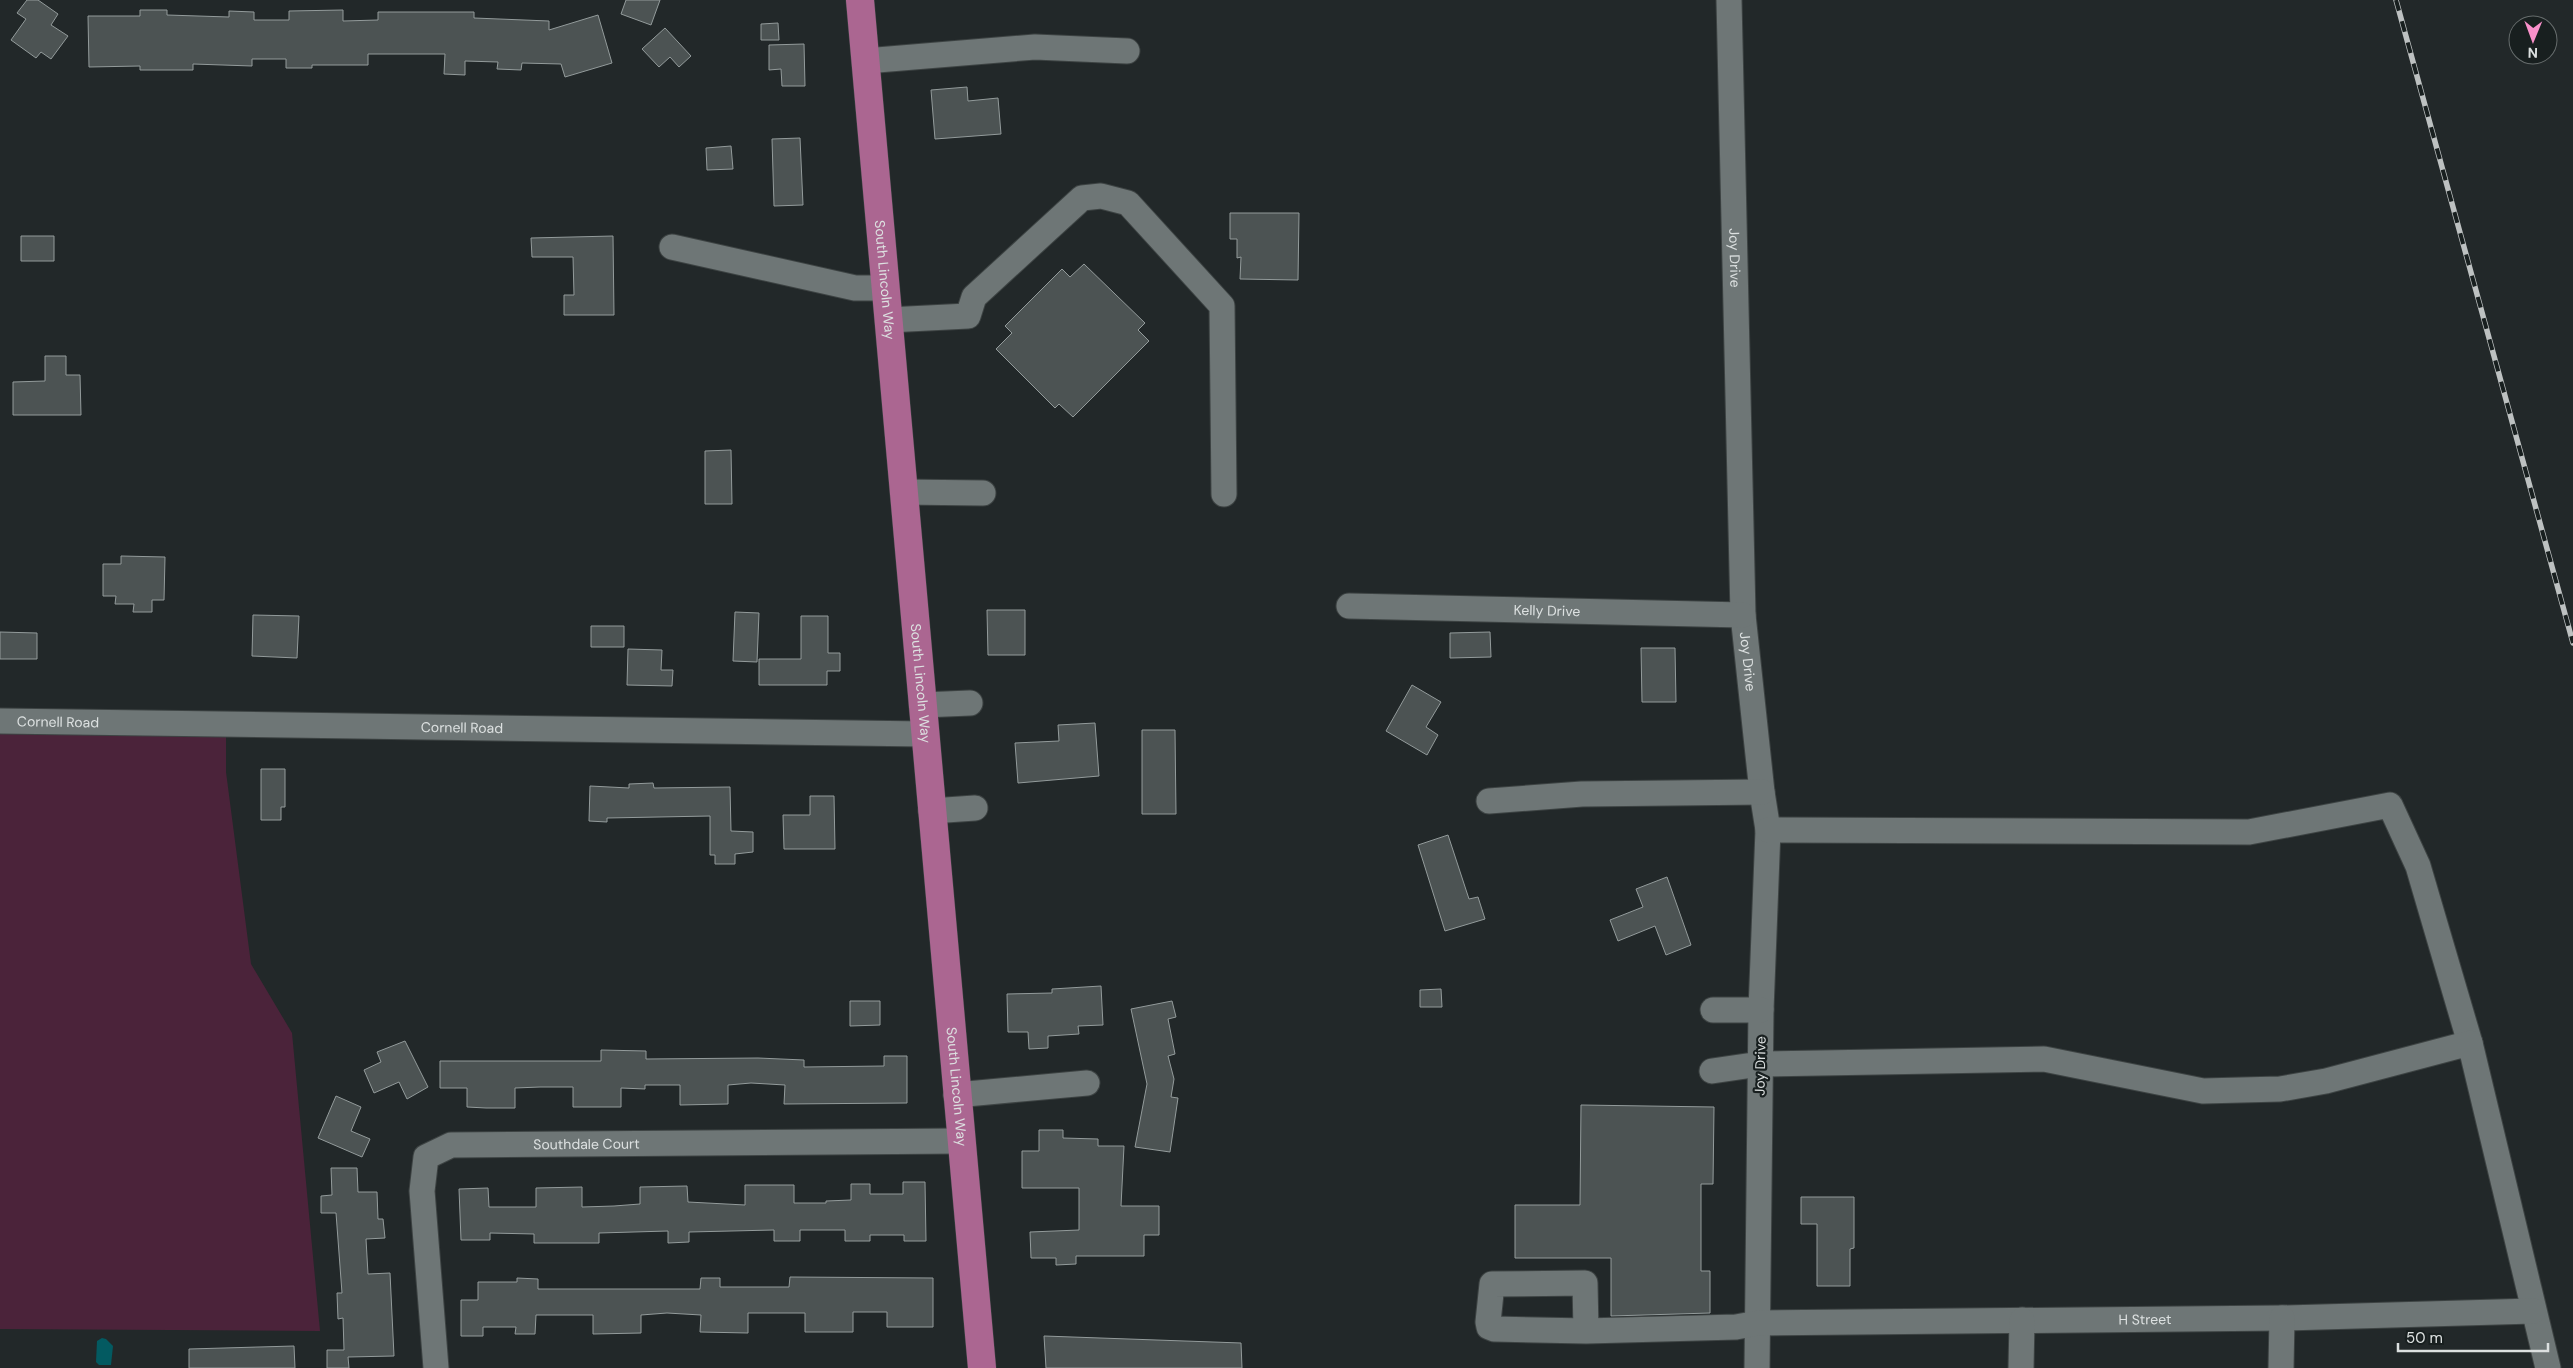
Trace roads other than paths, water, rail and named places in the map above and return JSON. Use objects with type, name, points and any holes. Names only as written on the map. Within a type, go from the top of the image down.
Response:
[{"type":"main road","name":"South Lincoln Way","points":[[860,0],[956,1095],[982,1368]]},
{"type":"street","name":"Joy Drive","points":[[1730,0],[1743,615],[1762,792],[1768,830],[1761,1010],[1756,1368]]},
{"type":"street","points":[[865,61],[1036,47],[1127,51]]},
{"type":"street","points":[[888,320],[968,316],[974,297],[1082,198],[1101,196],[1128,203],[1222,306],[1224,494]]},
{"type":"street","points":[[672,248],[855,288],[885,288]]},
{"type":"street","points":[[903,492],[983,493]]},
{"type":"street","name":"Kelly Drive","points":[[1349,606],[1743,615]]},
{"type":"street","points":[[922,705],[970,704]]},
{"type":"street","name":"Cornell Road","points":[[0,721],[924,734]]},
{"type":"street","points":[[1489,801],[1582,794],[1762,792]]},
{"type":"street","points":[[1768,830],[2249,832],[2390,805],[2418,866],[2470,1043],[2548,1368]]},
{"type":"street","points":[[931,811],[974,808]]},
{"type":"street","points":[[1713,1010],[1761,1010]]},
{"type":"street","points":[[1712,1071],[1760,1064],[2044,1059],[2203,1091],[2213,1091],[2280,1088],[2326,1081],[2470,1043]]},
{"type":"street","points":[[956,1095],[1087,1083]]},
{"type":"street","name":"Southdale Court","points":[[436,1368],[422,1191],[426,1158],[450,1145],[961,1141]]},
{"type":"street","name":"H Street","points":[[1586,1331],[1736,1327],[1758,1323],[2282,1318],[2533,1311]]},
{"type":"street","points":[[2282,1318],[2282,1368]]},
{"type":"street","points":[[2021,1368],[2022,1320]]},
{"type":"water","points":[[102,1338],[106,1339],[113,1346],[111,1365],[99,1365],[96,1362],[97,1341]]},
{"type":"railway","points":[[2396,0],[2573,643]]}]
